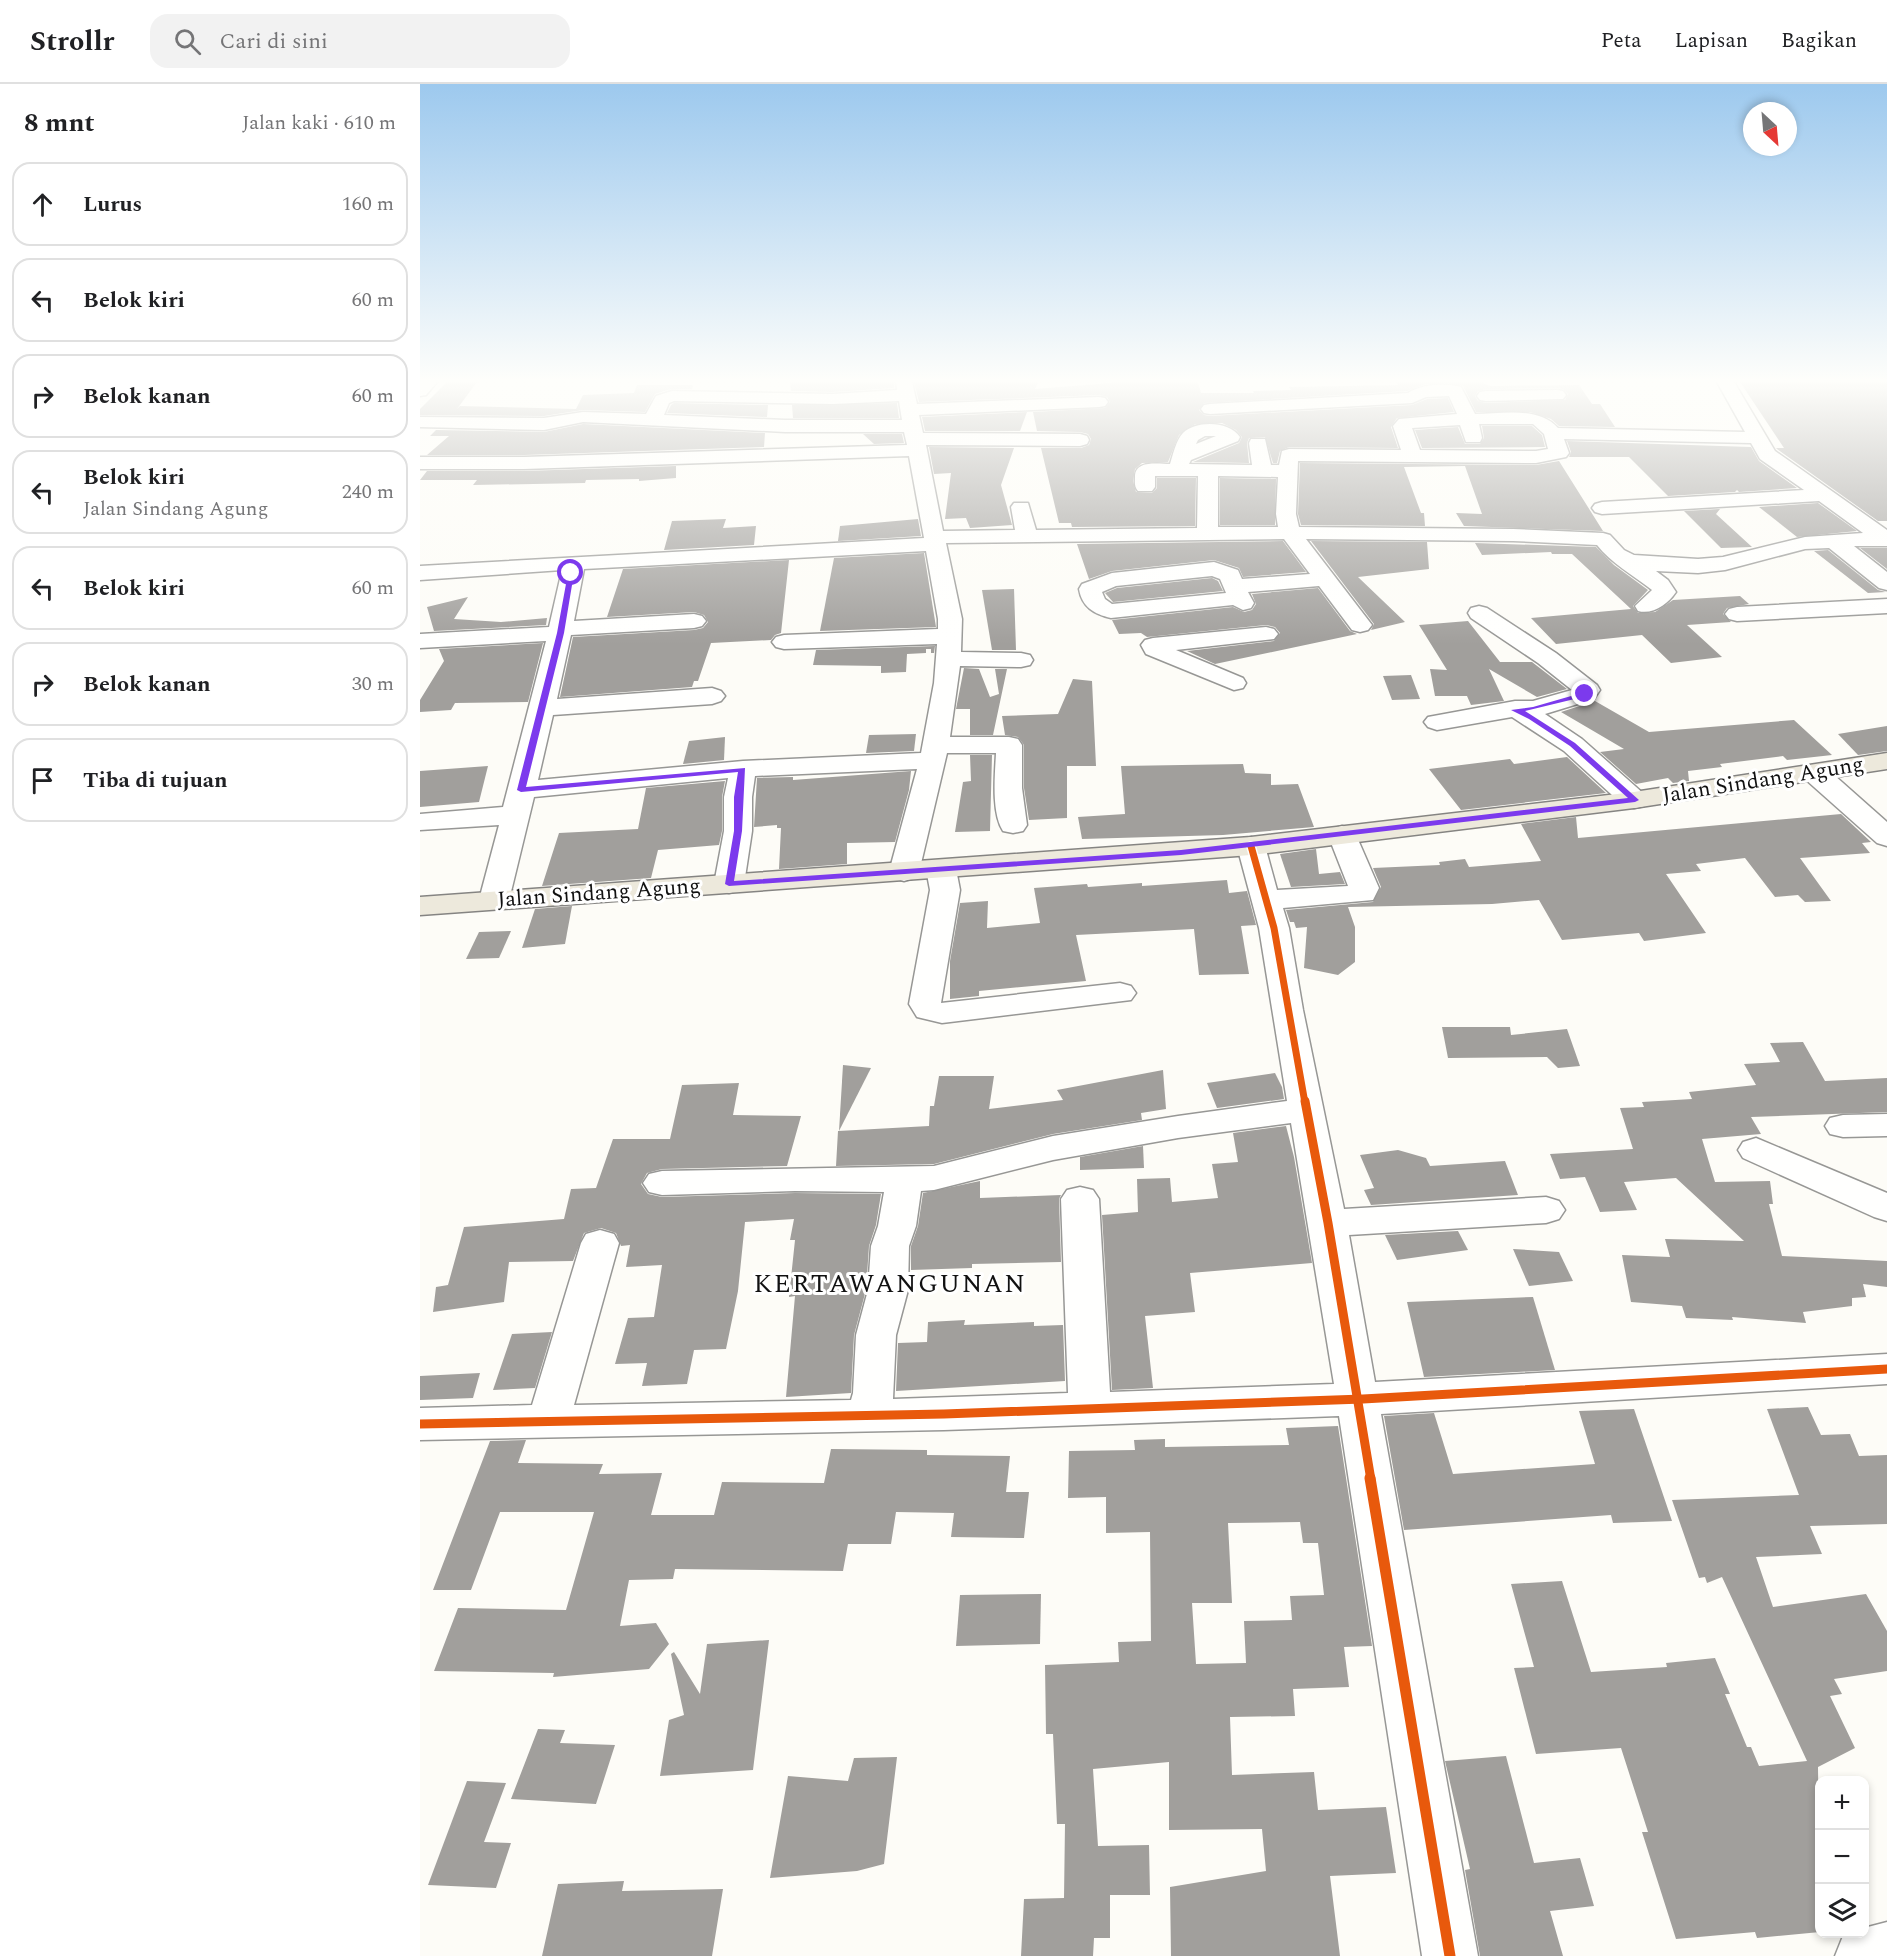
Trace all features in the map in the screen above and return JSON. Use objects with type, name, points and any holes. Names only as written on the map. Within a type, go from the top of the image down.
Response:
[{"type":"main road","name":"Jalan Sindang Agung","points":[[420,906],[1251,846],[1635,800],[1887,761]]},
{"type":"street","points":[[510,486],[520,469]]},
{"type":"street","points":[[904,872],[933,752],[950,648],[950,619],[922,469]]},
{"type":"street","points":[[1145,487],[1145,472],[1151,469]]},
{"type":"street","points":[[1201,469],[1214,469]]},
{"type":"street","points":[[1289,469],[1286,514],[1290,533],[1360,625]]},
{"type":"street","points":[[1361,469],[1367,473],[1404,472],[1408,469]]},
{"type":"street","points":[[1785,469],[1885,539]]},
{"type":"street","points":[[1207,535],[1208,471]]},
{"type":"street","points":[[1602,508],[1824,495]]},
{"type":"street","points":[[1021,507],[1027,536]]},
{"type":"street","points":[[1846,512],[1884,511]]},
{"type":"street","points":[[420,597],[425,572],[1027,536],[1290,533],[1599,538],[1606,540],[1616,555],[1629,561],[1660,585],[1665,592],[1663,596],[1646,606]]},
{"type":"street","points":[[1629,561],[1659,565],[1716,564],[1779,547],[1834,541],[1885,539]]},
{"type":"street","points":[[1834,541],[1887,583]]},
{"type":"street","points":[[494,900],[561,631],[574,563]]},
{"type":"street","points":[[1234,683],[1152,647],[1156,644],[1269,638],[1236,592],[1230,575],[1214,569],[1102,582],[1090,589],[1090,593],[1100,608],[1111,611],[1236,592],[1325,579]]},
{"type":"street","points":[[1737,614],[1887,606]]},
{"type":"street","points":[[1437,722],[1534,709],[1588,693],[1588,690],[1547,658],[1479,613]]},
{"type":"street","points":[[420,641],[694,621]]},
{"type":"street","points":[[784,642],[950,648],[1021,660]]},
{"type":"street","points":[[542,708],[712,696]]},
{"type":"street","points":[[1515,710],[1532,717],[1573,745],[1635,800]]},
{"type":"street","points":[[420,822],[518,802],[743,769],[1009,745],[1008,788],[1012,825]]},
{"type":"street","points":[[729,884],[738,831],[738,797],[743,769]]},
{"type":"street","points":[[1815,773],[1887,837]]},
{"type":"street","points":[[1266,900],[1362,894],[1364,888],[1342,835]]},
{"type":"street","points":[[1251,846],[1274,928],[1328,1223],[1450,1956]]},
{"type":"street","points":[[941,869],[945,890],[925,1004],[929,1010],[942,1013],[1120,993]]},
{"type":"street","points":[[662,1183],[934,1178],[1053,1148],[1178,1127],[1306,1110]]},
{"type":"street","points":[[1843,1126],[1887,1125]]},
{"type":"street","points":[[1756,1150],[1887,1208]]},
{"type":"street","points":[[866,1416],[874,1393],[876,1335],[888,1290],[890,1246],[897,1226],[904,1180]]},
{"type":"street","points":[[1080,1199],[1090,1409]]},
{"type":"street","points":[[1328,1223],[1546,1210]]},
{"type":"street","points":[[548,1422],[600,1244]]},
{"type":"street","points":[[420,1424],[866,1416],[1357,1399],[1887,1369]]},
{"type":"street","points":[[1863,1956],[1887,1950]]},
{"type":"building","points":[[676,469],[676,478],[639,481],[639,479],[586,480],[585,483],[473,485],[477,480],[420,480],[427,471]]},
{"type":"building","points":[[933,469],[1006,469],[1001,485],[1012,525],[970,528],[966,518],[945,519],[951,473],[934,474]]},
{"type":"building","points":[[1046,469],[1135,469],[1133,481],[1136,492],[1152,493],[1157,488],[1157,478],[1196,478],[1195,526],[1072,527],[1071,523],[1059,523]]},
{"type":"building","points":[[1300,469],[1405,469],[1421,513],[1424,513],[1425,526],[1301,525],[1298,514]]},
{"type":"building","points":[[1466,469],[1564,469],[1603,531],[1464,526],[1456,513],[1482,514]]},
{"type":"building","points":[[1641,469],[1771,469],[1797,488],[1739,492],[1737,490],[1735,492],[1668,496]]},
{"type":"building","points":[[1806,469],[1887,469],[1887,521],[1878,521]]},
{"type":"building","points":[[1220,478],[1276,479],[1275,525],[1220,525]]},
{"type":"building","points":[[1818,503],[1857,531],[1797,537],[1759,507]]},
{"type":"building","points":[[1720,509],[1716,514],[1752,547],[1721,548],[1684,511]]},
{"type":"building","points":[[726,519],[723,528],[756,526],[754,545],[664,550],[672,521]]},
{"type":"building","points":[[918,519],[921,536],[838,541],[840,526]]},
{"type":"building","points":[[1283,541],[1306,572],[1243,577],[1239,568],[1214,560],[1112,571],[1089,579],[1077,544]]},
{"type":"building","points":[[1311,541],[1427,542],[1429,569],[1358,577],[1405,622],[1371,630],[1374,624]]},
{"type":"building","points":[[1475,543],[1596,547],[1614,565],[1648,590],[1633,606],[1638,613],[1655,612],[1673,600],[1740,596],[1749,604],[1727,608],[1723,614],[1731,622],[1687,625],[1722,657],[1671,663],[1642,635],[1556,644],[1531,618],[1631,609],[1572,554],[1552,554],[1551,552],[1482,555]]},
{"type":"building","points":[[1860,548],[1887,548],[1887,569]]},
{"type":"building","points":[[1828,550],[1878,590],[1886,592],[1868,593],[1814,551]]},
{"type":"building","points":[[924,553],[936,627],[820,631],[834,558]]},
{"type":"building","points":[[789,560],[781,633],[775,635],[771,640],[711,643],[698,681],[694,681],[692,687],[560,697],[573,637],[694,630],[703,628],[708,622],[704,615],[694,612],[607,617],[623,569]]},
{"type":"building","points":[[1212,578],[1218,581],[1223,591],[1113,602],[1105,593],[1117,588]]},
{"type":"building","points":[[1318,588],[1350,631],[1357,634],[1215,664],[1187,651],[1274,641],[1280,633],[1275,627],[1266,625],[1147,637],[1141,633],[1119,634],[1112,620],[1233,607],[1244,612],[1252,610],[1256,604],[1252,594]]},
{"type":"building","points":[[1014,589],[1016,650],[992,650],[982,590]]},
{"type":"building","points":[[468,597],[454,619],[501,622],[547,618],[546,625],[434,631],[427,607]]},
{"type":"building","points":[[1468,621],[1500,662],[1532,662],[1567,689],[1537,697],[1489,669],[1504,701],[1471,705],[1467,696],[1435,696],[1430,669],[1447,670],[1419,625]]},
{"type":"building","points":[[543,643],[528,702],[455,703],[451,710],[420,712],[420,700],[444,661],[439,649]]},
{"type":"building","points":[[935,646],[934,653],[931,653],[931,649],[926,649],[926,653],[907,654],[906,672],[881,673],[881,666],[813,665],[816,650]]},
{"type":"building","points":[[964,668],[979,669],[990,697],[999,694],[995,669],[1007,669],[993,735],[970,735],[970,709],[956,709]]},
{"type":"building","points":[[1411,675],[1420,699],[1392,700],[1383,676]]},
{"type":"building","points":[[1073,679],[1092,681],[1096,766],[1067,766],[1067,818],[1029,820],[1024,788],[1024,745],[1018,737],[1005,735],[1002,716],[1058,714]]},
{"type":"building","points":[[1595,701],[1649,732],[1794,720],[1832,755],[1787,760],[1783,756],[1720,764],[1722,767],[1688,771],[1689,781],[1673,783],[1668,778],[1636,784],[1600,752],[1624,749],[1561,712]]},
{"type":"building","points":[[1887,726],[1887,751],[1858,755],[1838,734]]},
{"type":"building","points":[[916,734],[914,751],[866,753],[869,735]]},
{"type":"building","points":[[725,737],[724,760],[683,764],[689,741]]},
{"type":"building","points":[[970,755],[992,755],[990,831],[955,832],[963,782],[971,781]]},
{"type":"building","points":[[1567,757],[1606,793],[1461,810],[1429,769],[1510,759],[1514,764]]},
{"type":"building","points":[[1243,764],[1245,773],[1271,774],[1271,785],[1298,784],[1314,827],[1223,835],[1082,839],[1078,817],[1125,814],[1121,766]]},
{"type":"building","points":[[488,766],[479,802],[420,807],[420,771]]},
{"type":"building","points":[[911,771],[909,790],[895,842],[847,843],[847,864],[779,869],[781,828],[777,828],[777,825],[754,827],[757,778],[793,777],[793,780]]},
{"type":"building","points":[[725,781],[719,845],[658,850],[651,878],[542,886],[559,833],[638,829],[646,788]]},
{"type":"building","points":[[1841,814],[1871,842],[1862,843],[1870,853],[1800,858],[1831,901],[1805,902],[1798,895],[1775,897],[1745,858],[1696,864],[1701,871],[1666,874],[1706,933],[1644,941],[1639,933],[1562,940],[1539,900],[1492,904],[1348,907],[1355,927],[1355,962],[1338,975],[1304,968],[1307,927],[1296,928],[1294,922],[1290,922],[1286,910],[1373,902],[1381,887],[1373,868],[1440,865],[1439,862],[1465,859],[1469,867],[1541,861],[1521,824],[1576,817],[1578,838]]},
{"type":"building","points":[[1316,849],[1319,874],[1340,872],[1345,884],[1291,887],[1280,854]]},
{"type":"building","points":[[1227,880],[1229,893],[1247,891],[1256,925],[1241,926],[1249,974],[1199,975],[1194,929],[1076,935],[1086,981],[979,991],[979,996],[950,999],[950,961],[960,903],[988,901],[987,928],[1040,923],[1034,888],[1087,884],[1088,887],[1142,883],[1142,886]]},
{"type":"building","points":[[572,906],[565,944],[522,948],[535,909]]},
{"type":"building","points":[[511,931],[499,958],[466,959],[479,932]]},
{"type":"building","points":[[1442,1027],[1510,1027],[1511,1035],[1567,1029],[1580,1066],[1558,1068],[1547,1057],[1448,1058]]},
{"type":"building","points":[[1803,1042],[1825,1081],[1887,1078],[1887,1112],[1751,1117],[1761,1134],[1702,1139],[1715,1182],[1770,1181],[1773,1204],[1769,1204],[1782,1256],[1887,1261],[1887,1287],[1863,1284],[1866,1297],[1852,1298],[1852,1306],[1803,1312],[1806,1323],[1732,1317],[1733,1320],[1686,1318],[1682,1306],[1631,1302],[1622,1255],[1670,1257],[1665,1239],[1744,1241],[1676,1178],[1624,1182],[1637,1210],[1600,1212],[1585,1177],[1560,1179],[1550,1154],[1633,1149],[1620,1108],[1644,1107],[1642,1102],[1692,1099],[1689,1092],[1756,1085],[1744,1064],[1780,1062],[1770,1043]]},
{"type":"building","points":[[843,1065],[871,1068],[839,1131]]},
{"type":"building","points":[[1163,1070],[1166,1109],[1141,1113],[1142,1120],[1053,1134],[934,1164],[836,1166],[838,1131],[929,1126],[930,1106],[934,1106],[939,1076],[994,1076],[989,1109],[1063,1100],[1057,1090]]},
{"type":"building","points":[[1275,1073],[1282,1087],[1284,1099],[1217,1108],[1207,1083]]},
{"type":"building","points":[[739,1083],[733,1115],[801,1116],[787,1166],[662,1169],[647,1173],[641,1184],[648,1194],[662,1197],[795,1193],[881,1194],[876,1225],[869,1246],[866,1290],[854,1335],[851,1393],[786,1397],[795,1296],[789,1297],[795,1240],[790,1240],[794,1219],[745,1222],[738,1291],[726,1349],[694,1350],[687,1384],[642,1386],[647,1363],[615,1364],[628,1318],[654,1317],[662,1265],[626,1267],[630,1245],[621,1246],[616,1233],[601,1228],[584,1233],[573,1261],[509,1262],[504,1302],[433,1312],[436,1287],[448,1285],[464,1227],[564,1219],[571,1189],[596,1188],[613,1139],[670,1139],[682,1085]]},
{"type":"building","points":[[1286,1126],[1294,1157],[1312,1263],[1190,1273],[1195,1312],[1145,1316],[1153,1388],[1112,1390],[1102,1215],[1138,1212],[1137,1179],[1170,1178],[1172,1202],[1218,1198],[1212,1164],[1238,1162],[1233,1133]]},
{"type":"building","points":[[1143,1146],[1144,1168],[1080,1170],[1080,1157]]},
{"type":"building","points":[[1398,1150],[1426,1158],[1430,1166],[1505,1161],[1518,1195],[1371,1205],[1364,1190],[1374,1188],[1360,1155]]},
{"type":"building","points":[[980,1181],[980,1198],[1061,1195],[1059,1199],[1061,1262],[972,1264],[972,1268],[911,1270],[911,1246],[918,1226],[923,1193]]},
{"type":"building","points":[[1458,1231],[1468,1250],[1397,1260],[1385,1235]]},
{"type":"building","points":[[1513,1249],[1559,1252],[1573,1281],[1529,1286]]},
{"type":"building","points":[[1533,1297],[1555,1370],[1424,1377],[1407,1302]]},
{"type":"building","points":[[965,1320],[964,1325],[1034,1322],[1034,1326],[1063,1325],[1065,1381],[896,1391],[898,1343],[927,1342],[928,1322]]},
{"type":"building","points":[[552,1332],[535,1388],[493,1390],[512,1334]]},
{"type":"building","points":[[480,1373],[473,1398],[420,1400],[420,1376]]},
{"type":"building","points":[[1808,1407],[1821,1435],[1850,1434],[1859,1456],[1887,1455],[1887,1524],[1810,1526],[1822,1554],[1756,1557],[1773,1607],[1866,1594],[1887,1631],[1887,1671],[1834,1679],[1842,1694],[1830,1696],[1855,1748],[1818,1767],[1818,1776],[1815,1776],[1815,1932],[1757,1938],[1755,1932],[1676,1939],[1642,1832],[1648,1832],[1621,1748],[1536,1754],[1514,1668],[1534,1667],[1511,1584],[1562,1581],[1591,1672],[1667,1667],[1666,1663],[1715,1658],[1730,1694],[1725,1694],[1747,1747],[1751,1747],[1759,1766],[1807,1761],[1722,1577],[1707,1583],[1705,1577],[1699,1578],[1672,1500],[1799,1495],[1767,1409]]},
{"type":"building","points":[[1634,1409],[1672,1521],[1613,1523],[1611,1515],[1404,1530],[1384,1416],[1434,1413],[1453,1474],[1595,1464],[1579,1411]]},
{"type":"building","points":[[1338,1426],[1372,1646],[1344,1647],[1349,1687],[1293,1689],[1295,1716],[1230,1717],[1232,1775],[1314,1772],[1318,1810],[1386,1807],[1396,1873],[1330,1876],[1340,1956],[1171,1956],[1170,1887],[1266,1871],[1262,1829],[1169,1830],[1169,1762],[1093,1769],[1098,1846],[1149,1845],[1150,1895],[1110,1895],[1110,1938],[1094,1938],[1093,1956],[1021,1956],[1024,1899],[1064,1898],[1065,1824],[1057,1824],[1053,1734],[1046,1734],[1045,1665],[1119,1662],[1118,1642],[1151,1641],[1150,1532],[1106,1533],[1106,1497],[1068,1498],[1069,1451],[1135,1450],[1134,1440],[1165,1439],[1165,1447],[1289,1445],[1286,1428]],"holes":[[[1300,1522],[1303,1543],[1318,1543],[1324,1595],[1290,1596],[1292,1620],[1244,1621],[1246,1663],[1196,1664],[1192,1603],[1232,1603],[1228,1523]]]},
{"type":"building","points":[[526,1440],[518,1463],[603,1464],[599,1474],[662,1473],[651,1515],[714,1515],[722,1482],[824,1483],[831,1449],[927,1450],[927,1455],[1010,1456],[1006,1492],[1029,1492],[1024,1538],[951,1537],[954,1513],[896,1512],[891,1544],[848,1544],[843,1571],[675,1569],[673,1579],[629,1580],[620,1626],[656,1623],[669,1644],[649,1669],[553,1677],[554,1673],[434,1671],[458,1608],[566,1610],[594,1512],[500,1512],[471,1590],[433,1590],[490,1441]]},
{"type":"building","points":[[1041,1594],[1040,1644],[956,1646],[960,1595]]},
{"type":"building","points":[[769,1640],[753,1770],[660,1776],[669,1720],[684,1715],[671,1654],[674,1652],[700,1694],[707,1644]]},
{"type":"building","points":[[538,1729],[565,1730],[560,1743],[615,1745],[596,1804],[511,1799]]},
{"type":"building","points":[[1506,1756],[1534,1863],[1580,1858],[1594,1906],[1550,1911],[1563,1956],[1480,1956],[1465,1870],[1470,1869],[1445,1761]]},
{"type":"building","points":[[897,1757],[884,1864],[857,1871],[770,1878],[788,1776],[848,1781],[854,1758]]},
{"type":"building","points":[[467,1781],[506,1783],[484,1842],[511,1843],[496,1888],[428,1885]]},
{"type":"building","points":[[624,1881],[622,1891],[723,1889],[712,1956],[542,1956],[558,1884]]},
{"type":"cycle path","points":[[1251,846],[1274,928],[1287,1010],[1328,1223],[1450,1956]]},
{"type":"cycle path","points":[[420,1424],[944,1414],[1363,1399],[1887,1369]]},
{"type":"district","name":"KERTAWANGUNAN","points":[[890,1284]]},
{"type":"route","points":[[571,573],[551,674],[521,790],[743,769],[738,797],[738,831],[729,884],[1251,846],[1635,800],[1573,745],[1532,717],[1515,710],[1534,709],[1585,694]]}]
